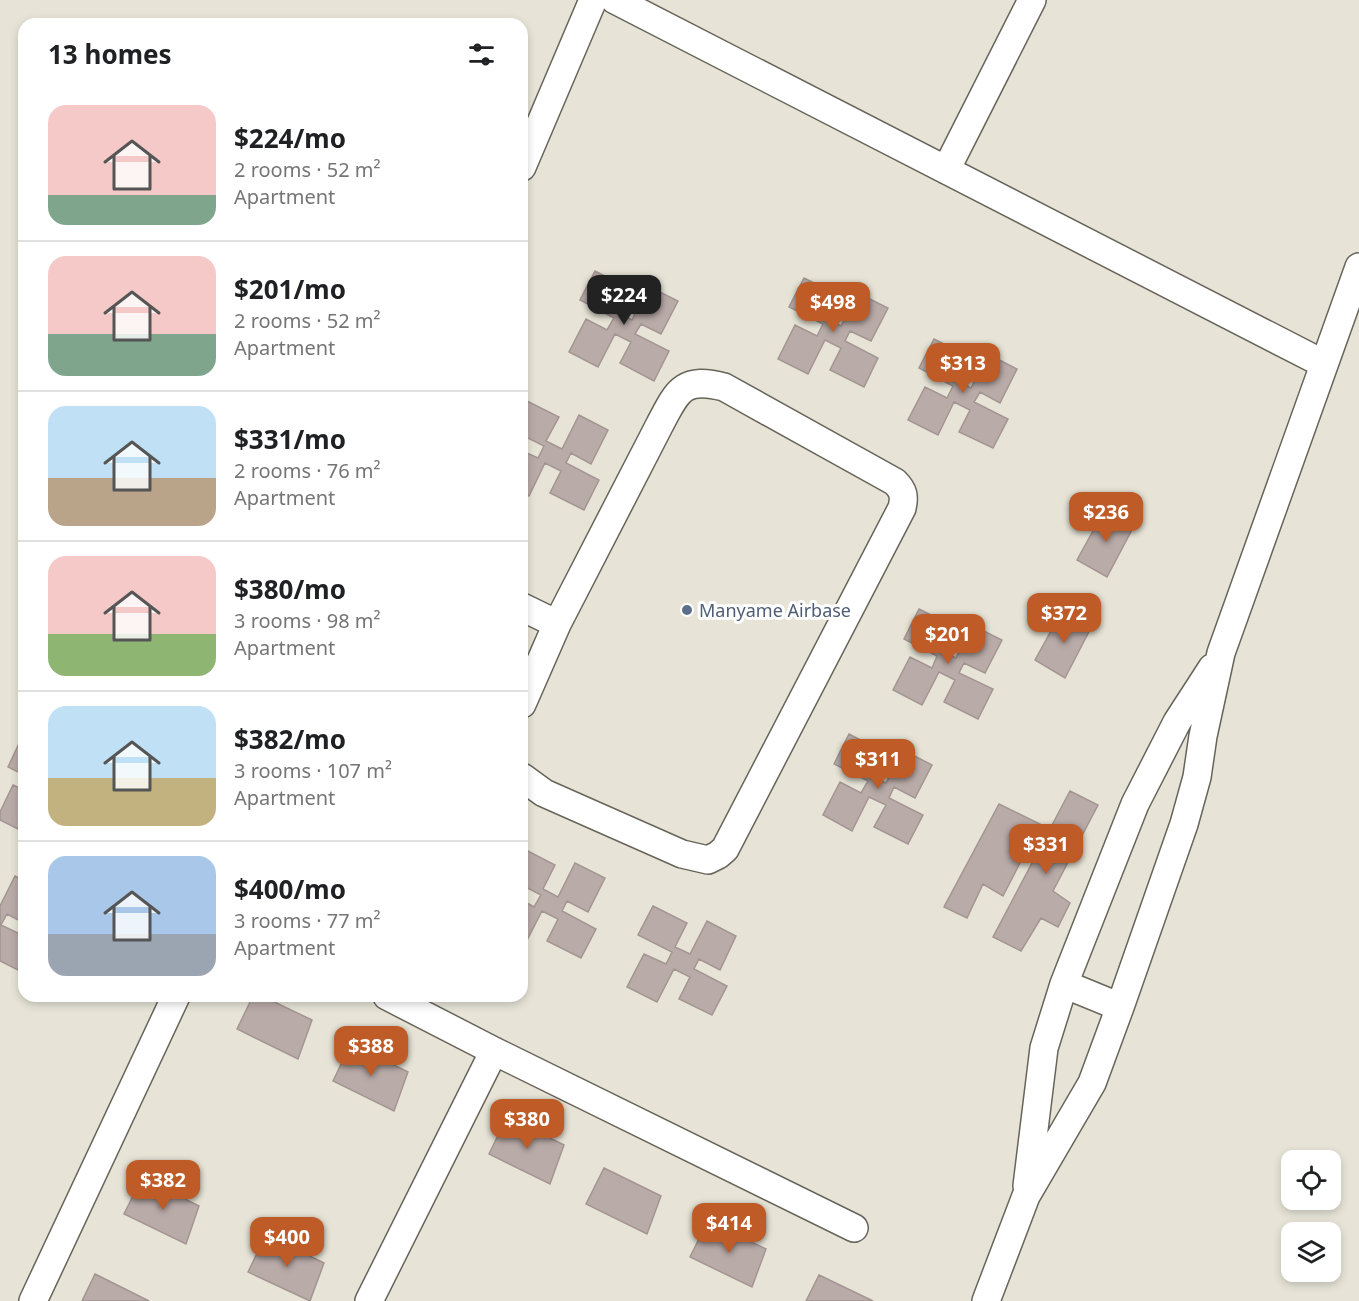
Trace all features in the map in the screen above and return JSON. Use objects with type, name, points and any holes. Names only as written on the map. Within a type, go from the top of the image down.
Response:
[{"type":"street","points":[[528,153],[593,0]]},
{"type":"street","points":[[615,0],[1324,364]]},
{"type":"street","points":[[946,170],[1032,0]]},
{"type":"street","points":[[986,1301],[1026,1196],[1092,1083],[1120,1007],[1184,824],[1197,777],[1203,736],[1221,654],[1359,267]]},
{"type":"street","points":[[528,690],[557,624],[674,397],[694,383],[709,383],[724,387],[895,482],[902,489],[904,500],[902,508],[724,849],[718,855],[708,860],[682,854],[544,793],[528,781]]},
{"type":"street","points":[[528,610],[557,624]]},
{"type":"street","points":[[1026,1196],[1044,1048],[1064,984],[1135,804],[1177,722],[1221,654]]},
{"type":"street","points":[[1064,984],[1120,1007]]},
{"type":"street","points":[[33,1301],[173,1002]]},
{"type":"street","points":[[399,1002],[854,1228]]},
{"type":"street","points":[[369,1301],[494,1051]]},
{"type":"building","points":[[595,271],[628,288],[617,312],[632,320],[648,286],[678,301],[661,334],[641,324],[635,334],[669,351],[654,381],[620,363],[631,342],[615,334],[598,367],[569,352],[586,319],[607,330],[614,318],[580,300]]},
{"type":"building","points":[[804,278],[838,295],[826,318],[841,326],[858,293],[888,308],[871,341],[850,331],[845,341],[878,358],[864,387],[830,370],[841,348],[825,340],[808,374],[778,359],[795,325],[817,336],[823,324],[789,307]]},
{"type":"building","points":[[934,339],[968,356],[956,380],[971,388],[988,354],[1017,369],[1000,403],[980,392],[974,402],[1008,419],[993,448],[959,432],[970,410],[954,402],[938,435],[908,420],[925,387],[947,398],[953,386],[919,368]]},
{"type":"building","points":[[528,402],[559,417],[546,441],[562,449],[579,415],[608,430],[591,464],[571,453],[566,463],[599,480],[584,510],[550,493],[561,471],[545,463],[528,496],[528,454],[538,458],[544,446],[528,438]]},
{"type":"building","points":[[1104,511],[1135,524],[1107,577],[1077,560]]},
{"type":"building","points":[[919,609],[953,626],[940,650],[956,658],[972,625],[1002,640],[985,673],[964,663],[959,673],[993,689],[978,719],[944,702],[955,680],[939,672],[922,705],[893,690],[910,657],[932,668],[937,656],[904,639]]},
{"type":"building","points":[[1062,611],[1093,624],[1065,678],[1035,660]]},
{"type":"building","points":[[849,734],[883,752],[871,776],[886,783],[903,750],[932,765],[915,798],[894,787],[889,798],[923,815],[908,844],[874,827],[886,805],[869,797],[852,831],[823,815],[840,782],[861,793],[868,781],[834,764]]},
{"type":"building","points":[[18,746],[18,772],[8,767]]},
{"type":"building","points":[[13,785],[18,787],[18,829],[0,820],[0,812]]},
{"type":"building","points":[[1070,791],[1098,805],[1053,891],[1070,903],[1058,927],[1041,918],[1021,951],[993,937]]},
{"type":"building","points":[[999,804],[1040,824],[1003,896],[983,884],[967,918],[944,907]]},
{"type":"building","points":[[528,851],[555,865],[543,889],[558,897],[575,863],[605,878],[588,912],[567,901],[562,911],[596,929],[581,958],[547,941],[558,919],[542,911],[528,938],[528,904],[534,907],[541,895],[528,888]]},
{"type":"building","points":[[15,876],[18,878],[18,920],[7,914],[1,925],[18,933],[18,970],[0,961],[0,906]]},
{"type":"building","points":[[653,906],[687,923],[675,947],[690,954],[707,921],[736,936],[720,970],[699,959],[694,969],[727,986],[712,1015],[679,999],[690,977],[674,969],[657,1002],[627,987],[644,954],[666,964],[672,952],[638,935]]},
{"type":"building","points":[[250,1002],[274,1002],[312,1020],[298,1059],[237,1029]]},
{"type":"building","points":[[351,1044],[408,1072],[394,1111],[333,1081]]},
{"type":"building","points":[[507,1117],[564,1145],[550,1184],[489,1154]]},
{"type":"building","points":[[604,1168],[661,1196],[647,1234],[586,1204]]},
{"type":"building","points":[[142,1178],[199,1206],[186,1244],[124,1214]]},
{"type":"building","points":[[708,1221],[766,1249],[752,1287],[690,1257]]},
{"type":"building","points":[[266,1235],[324,1263],[310,1301],[248,1272]]},
{"type":"building","points":[[95,1274],[149,1301],[82,1301]]},
{"type":"building","points":[[819,1275],[873,1301],[806,1301]]},
{"type":"place","name":"Manyame Airbase","points":[[687,610]]}]
